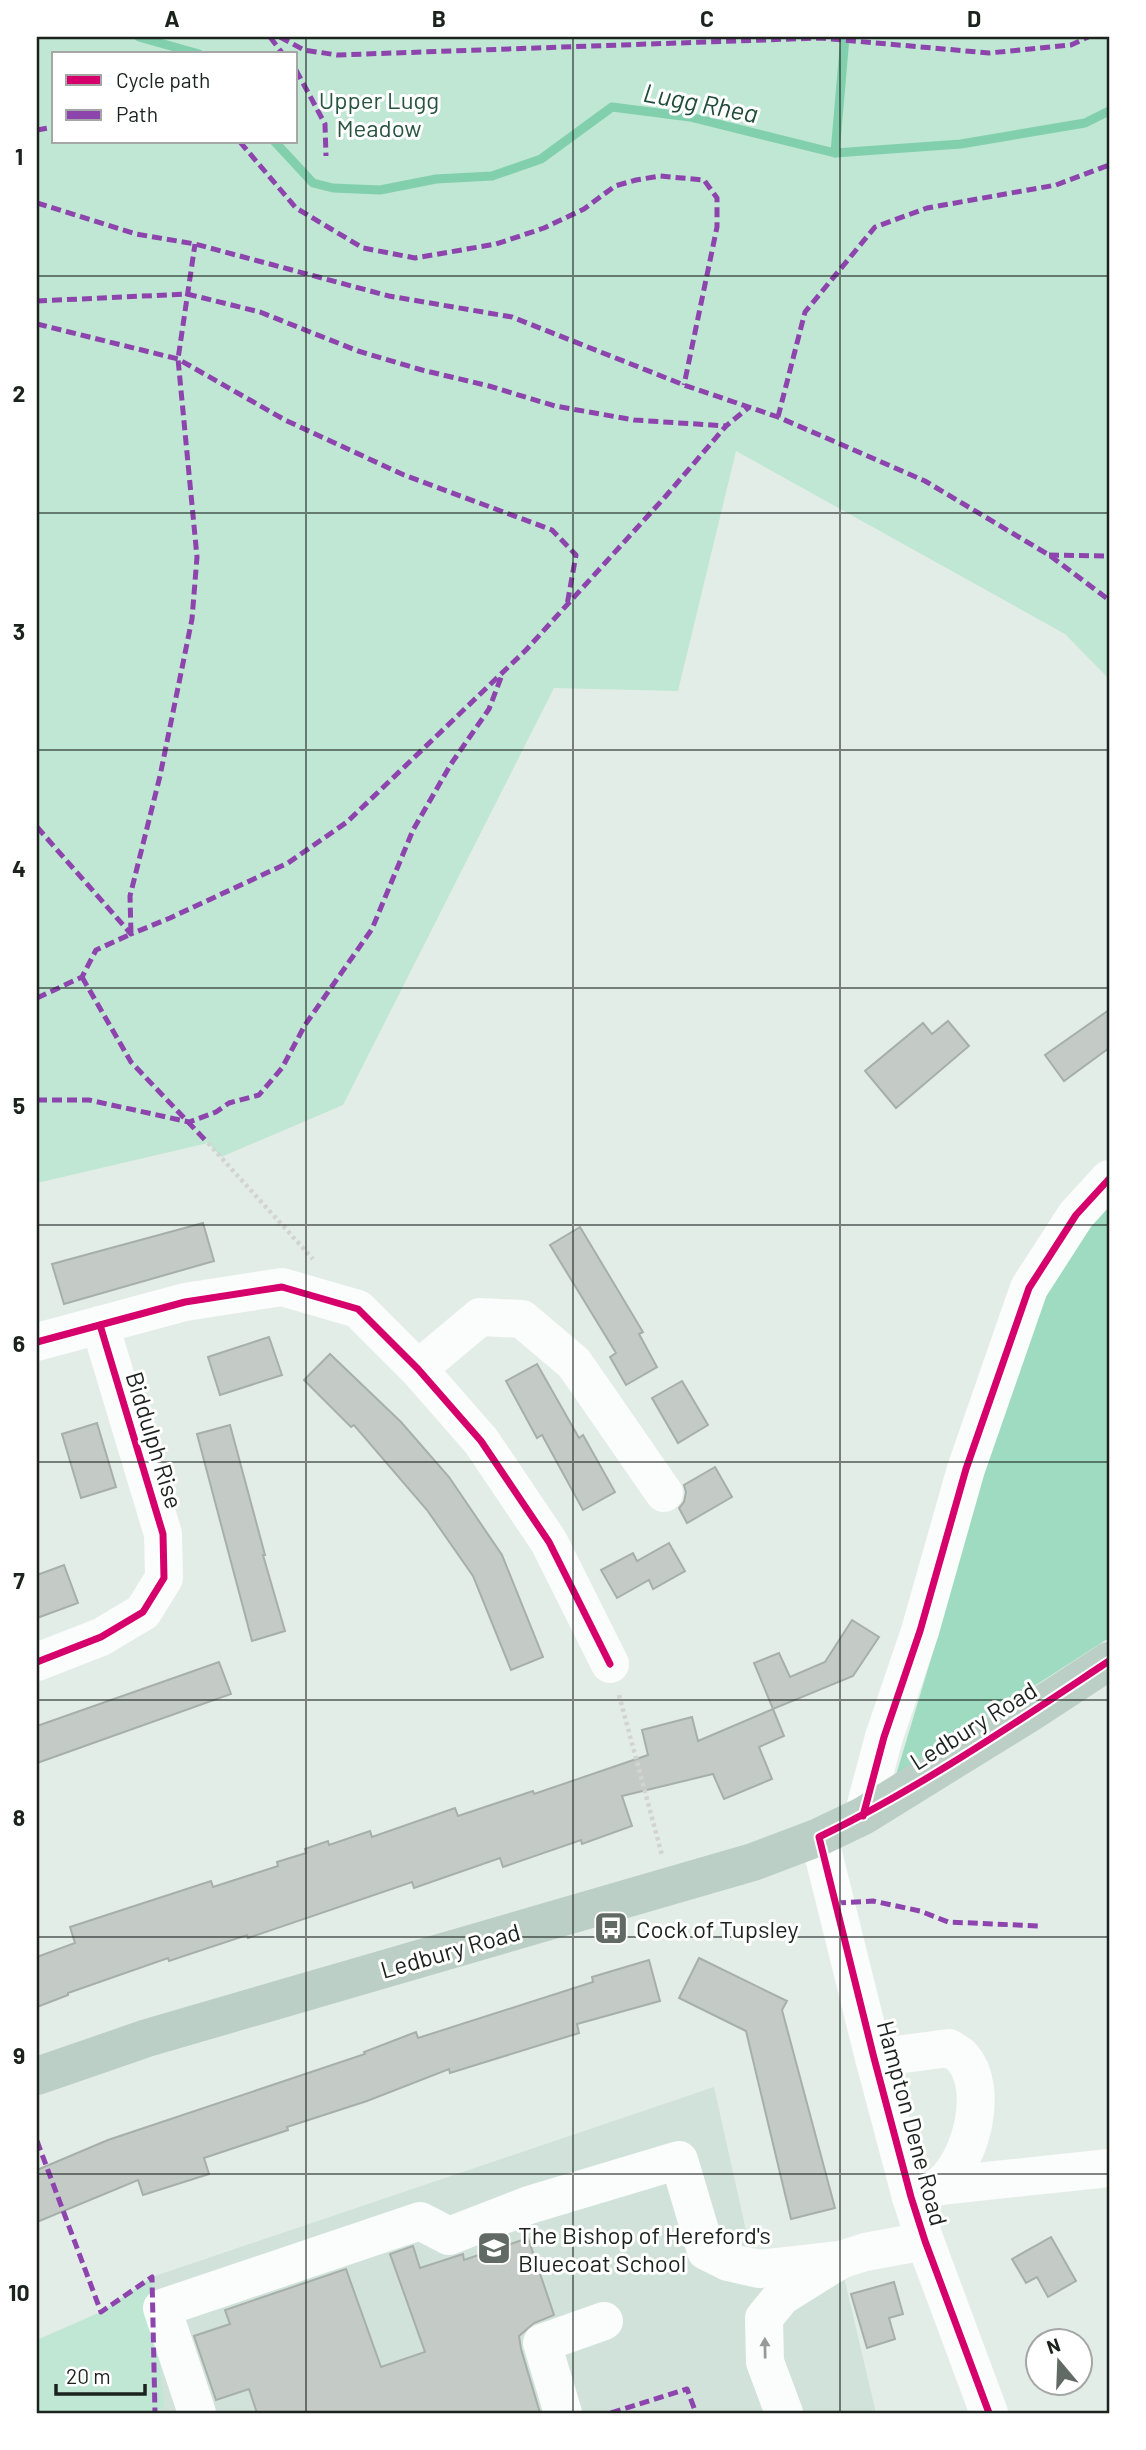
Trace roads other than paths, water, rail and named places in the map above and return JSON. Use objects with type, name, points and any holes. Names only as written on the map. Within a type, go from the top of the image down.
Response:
[{"type":"highway","name":"Ledbury Road","points":[[37,2076],[147,2038],[753,1862],[819,1837],[863,1816],[1109,1661]]},
{"type":"street","points":[[863,1816],[884,1737],[920,1631],[966,1469],[1029,1288],[1076,1215],[1109,1179]]},
{"type":"street","points":[[37,1342],[185,1301],[282,1287],[358,1309],[418,1369],[481,1441],[549,1542],[610,1664]]},
{"type":"street","points":[[418,1369],[480,1317],[522,1319],[574,1363],[664,1493]]},
{"type":"street","name":"Biddulph Rise","points":[[37,1662],[101,1637],[143,1612],[164,1578],[163,1534],[100,1325]]},
{"type":"street","name":"Hampton Dene Road","points":[[819,1837],[873,2058],[925,2191],[925,2241],[989,2413]]},
{"type":"street","points":[[873,2058],[949,2048],[962,2056],[971,2072],[976,2101],[974,2124],[966,2146],[953,2173],[925,2191]]},
{"type":"street","points":[[197,2413],[162,2308],[420,2221],[449,2236],[529,2206],[679,2160],[706,2251],[728,2262],[759,2269],[840,2260],[865,2252],[925,2241]]},
{"type":"street","points":[[925,2191],[1109,2168]]},
{"type":"street","points":[[784,2413],[765,2362],[764,2318],[782,2296],[840,2260]]},
{"type":"street","points":[[563,2413],[541,2343],[604,2320]]},
{"type":"waterway","name":"Lugg Rhea","points":[[139,37],[192,52]]},
{"type":"waterway","points":[[835,153],[845,37]]},
{"type":"waterway","name":"Lugg Rhea","points":[[277,144],[313,183],[333,188],[380,190],[436,179],[492,176],[541,159],[612,107],[690,117],[835,153],[961,144],[1085,123],[1109,111]]},
{"type":"place","name":"Cock of Tupsley","points":[[611,1928]]},
{"type":"place","name":"The Bishop of Hereford's Bluecoat School","points":[[494,2248]]},
{"type":"park label","name":"Upper Lugg Meadow","points":[[379,113]]}]
